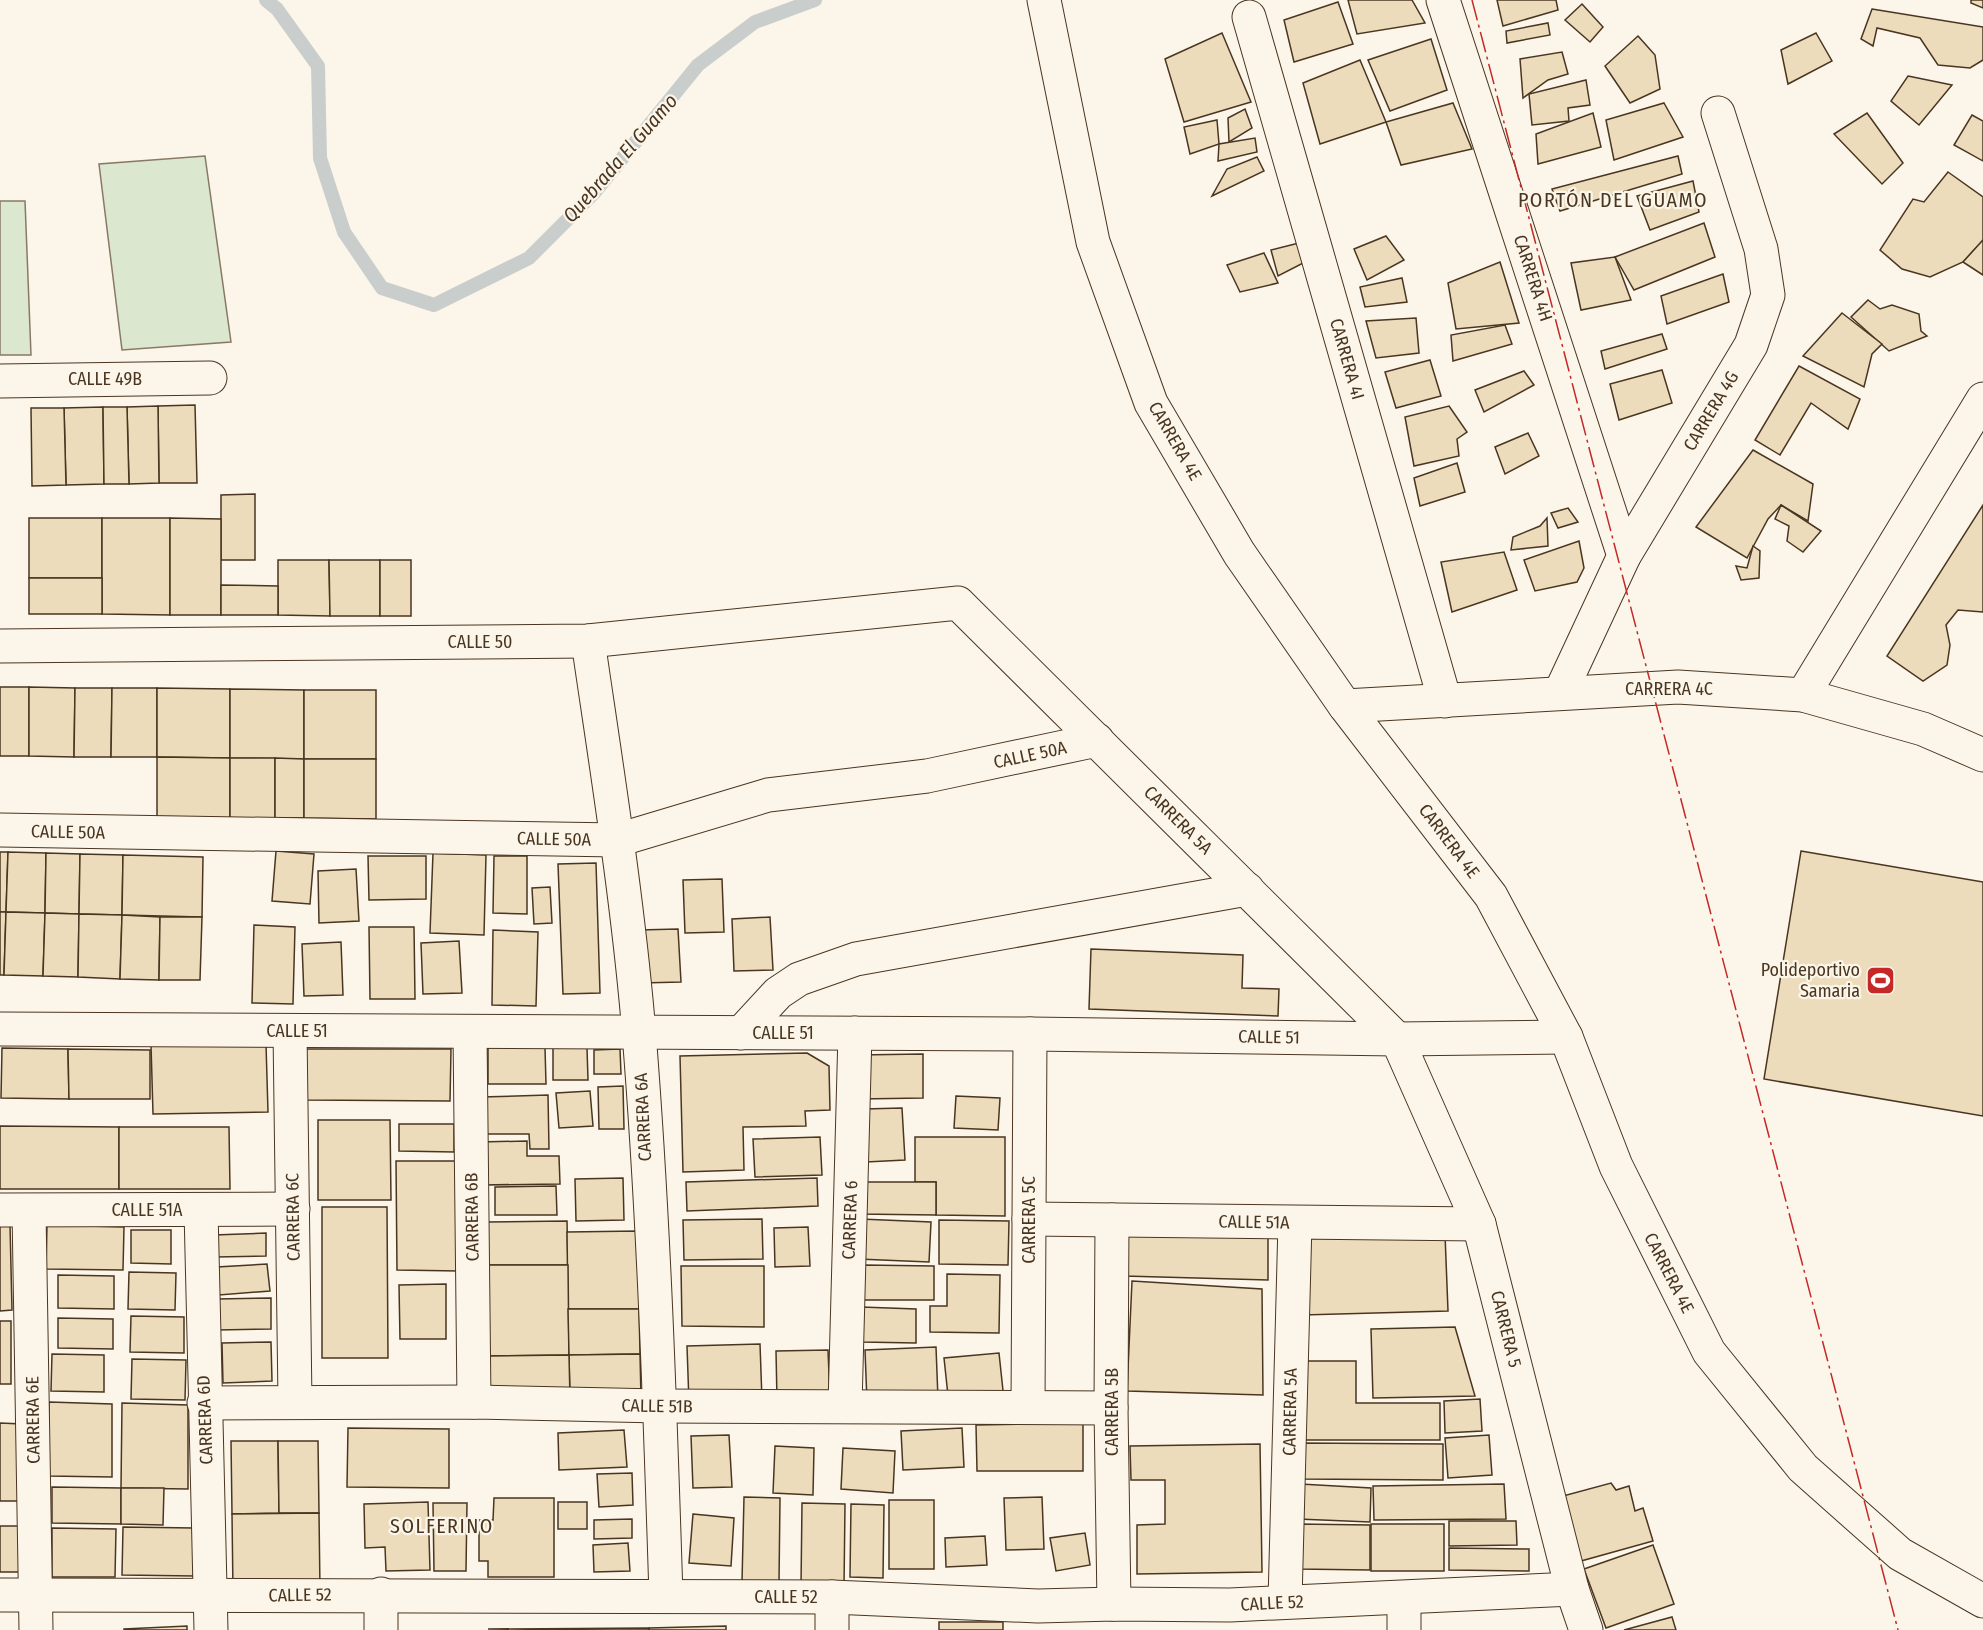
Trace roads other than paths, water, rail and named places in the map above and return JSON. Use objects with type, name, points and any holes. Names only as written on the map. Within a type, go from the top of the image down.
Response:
[{"type":"street","name":"CARRERA 4E","points":[[1044,0],[1093,242],[1151,403],[1239,553],[1345,706],[1491,896],[1566,1037],[1616,1166],[1709,1352],[1803,1468],[1900,1554],[1983,1601]]},
{"type":"street","name":"CARRERA 4H","points":[[1443,0],[1624,556]]},
{"type":"street","name":"CARRERA 4I","points":[[1249,16],[1446,701]]},
{"type":"street","name":"CARRERA 4G","points":[[1561,692],[1624,556],[1751,345],[1768,295],[1761,249],[1718,113]]},
{"type":"street","name":"CALLE 49B","points":[[0,381],[210,378]]},
{"type":"street","points":[[1803,695],[1983,399]]},
{"type":"street","name":"CALLE 50","points":[[0,646],[588,641],[958,603]]},
{"type":"street","name":"CARRERA 5A","points":[[958,603],[1397,1039]]},
{"type":"street","name":"CARRERA 6A","points":[[588,641],[618,840],[639,1032],[660,1406],[666,1596]]},
{"type":"street","name":"CARRERA 4C","points":[[1345,706],[1678,687],[1803,695],[1923,729],[1983,755]]},
{"type":"street","name":"CALLE 50A","points":[[0,830],[618,840],[768,795],[927,776],[1097,740]]},
{"type":"street","points":[[741,1033],[778,993],[798,980],[856,959],[1246,889]]},
{"type":"street","name":"CALLE 51","points":[[0,1029],[1030,1034],[1397,1039],[1566,1037]]},
{"type":"street","name":"CARRERA 6C","points":[[290,1031],[296,1402]]},
{"type":"street","name":"CARRERA 6B","points":[[470,1032],[474,1402]]},
{"type":"street","name":"CARRERA 6","points":[[844,1406],[855,1033]]},
{"type":"street","name":"CARRERA 5C","points":[[1028,1406],[1030,1034]]},
{"type":"street","name":"CARRERA 5","points":[[1397,1039],[1479,1224],[1572,1588],[1586,1630]]},
{"type":"street","name":"CALLE 51A","points":[[14,1210],[293,1209]]},
{"type":"street","name":"CARRERA 6E","points":[[14,1210],[36,1630]]},
{"type":"street","name":"CARRERA 6D","points":[[201,1210],[211,1630]]},
{"type":"street","name":"CALLE 51A","points":[[1029,1219],[1479,1224]]},
{"type":"street","name":"CARRERA 5B","points":[[1112,1220],[1111,1408],[1114,1604]]},
{"type":"street","name":"CARRERA 5A","points":[[1285,1601],[1295,1223]]},
{"type":"street","name":"CALLE 51B","points":[[204,1403],[474,1402],[660,1406],[1111,1408]]},
{"type":"street","name":"CALLE 52","points":[[0,1595],[381,1594],[832,1597],[1038,1618],[1114,1604],[1230,1617],[1285,1601],[1404,1598],[1572,1588]]},
{"type":"street","points":[[381,1594],[381,1630]]},
{"type":"street","points":[[832,1597],[832,1630]]},
{"type":"street","points":[[1404,1598],[1404,1630]]},
{"type":"waterway","name":"Quebrada El Guamo","points":[[266,0],[277,9],[318,66],[320,158],[344,232],[382,288],[434,305],[529,258],[594,193],[698,65],[755,22],[815,0]]},
{"type":"place","name":"Polideportivo Samaria","points":[[1881,980]]},
{"type":"district","name":"PORTÓN DEL GUAMO","points":[[1613,200]]},
{"type":"district","name":"SOLFERINO","points":[[442,1526]]}]
